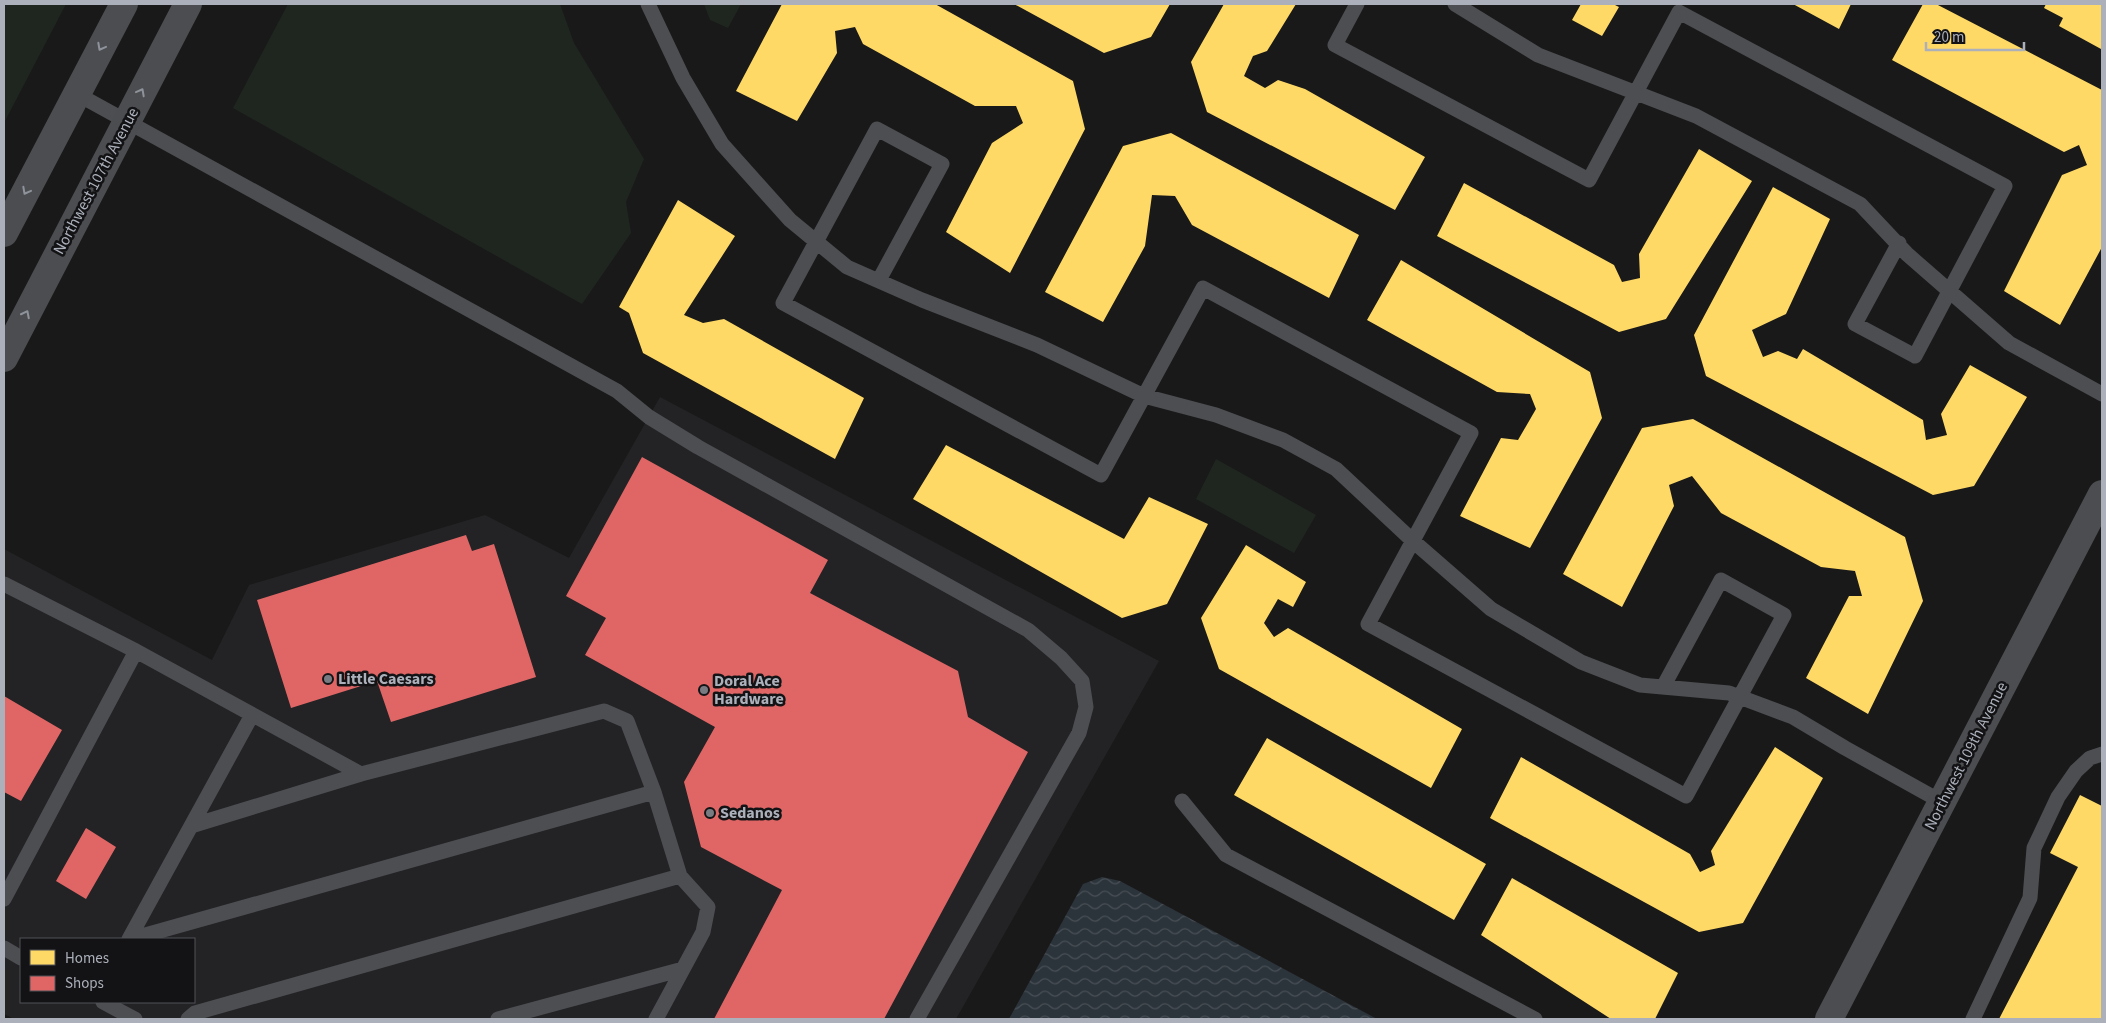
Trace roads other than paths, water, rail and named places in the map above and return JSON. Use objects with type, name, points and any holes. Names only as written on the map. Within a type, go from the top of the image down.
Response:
[{"type":"main road","points":[[4,233],[124,4]]},
{"type":"main road","name":"Northwest 107th Avenue","points":[[4,358],[188,4]]},
{"type":"main road","name":"Northwest 109th Avenue","points":[[1830,1019],[2102,494]]},
{"type":"lane","points":[[648,4],[683,78],[722,144],[790,220],[847,267],[1037,345],[1144,396],[1216,415],[1291,444],[1336,469],[1413,542],[1491,609],[1581,662],[1640,685],[1729,693],[1793,717],[1942,802]]},
{"type":"lane","points":[[1357,4],[1335,44],[1589,180],[1679,12],[2005,186],[1914,356],[1855,324],[1899,243]]},
{"type":"lane","points":[[1455,4],[1538,55],[1696,116],[1860,204],[1899,243],[1907,254],[2009,343],[2102,394]]},
{"type":"lane","points":[[77,94],[617,391],[649,417],[698,447],[1028,630],[1061,658],[1082,681],[1086,707],[1078,733],[917,1019]]},
{"type":"lane","points":[[879,280],[942,164],[877,129],[783,303],[1101,475],[1203,288],[1471,433],[1368,624],[1686,796],[1784,615],[1721,580],[1663,687]]},
{"type":"lane","points":[[4,584],[136,651],[361,774]]},
{"type":"lane","points":[[4,899],[136,651]]},
{"type":"lane","points":[[190,826],[361,774],[604,711],[627,721],[654,792],[680,876],[708,907],[703,932],[656,1019]]},
{"type":"lane","points":[[131,938],[252,715]]},
{"type":"lane","points":[[1973,1019],[2030,898],[2034,848],[2058,797],[2076,771],[2090,758],[2102,754]]},
{"type":"lane","points":[[134,938],[654,792]]},
{"type":"lane","points":[[1182,801],[1226,854],[1536,1019]]},
{"type":"lane","points":[[188,1019],[195,1013],[680,876]]},
{"type":"lane","points":[[4,948],[20,957]]},
{"type":"lane","points":[[498,1019],[684,969]]},
{"type":"lane","points":[[105,1003],[135,1019]]},
{"type":"water","points":[[1102,877],[1120,881],[1377,1019],[1009,1019],[1083,884]]},
{"type":"place","name":"Little Caesars","points":[[328,679]]},
{"type":"place","name":"Doral Ace Hardware","points":[[704,690]]},
{"type":"place","name":"Sedanos","points":[[710,813]]}]
